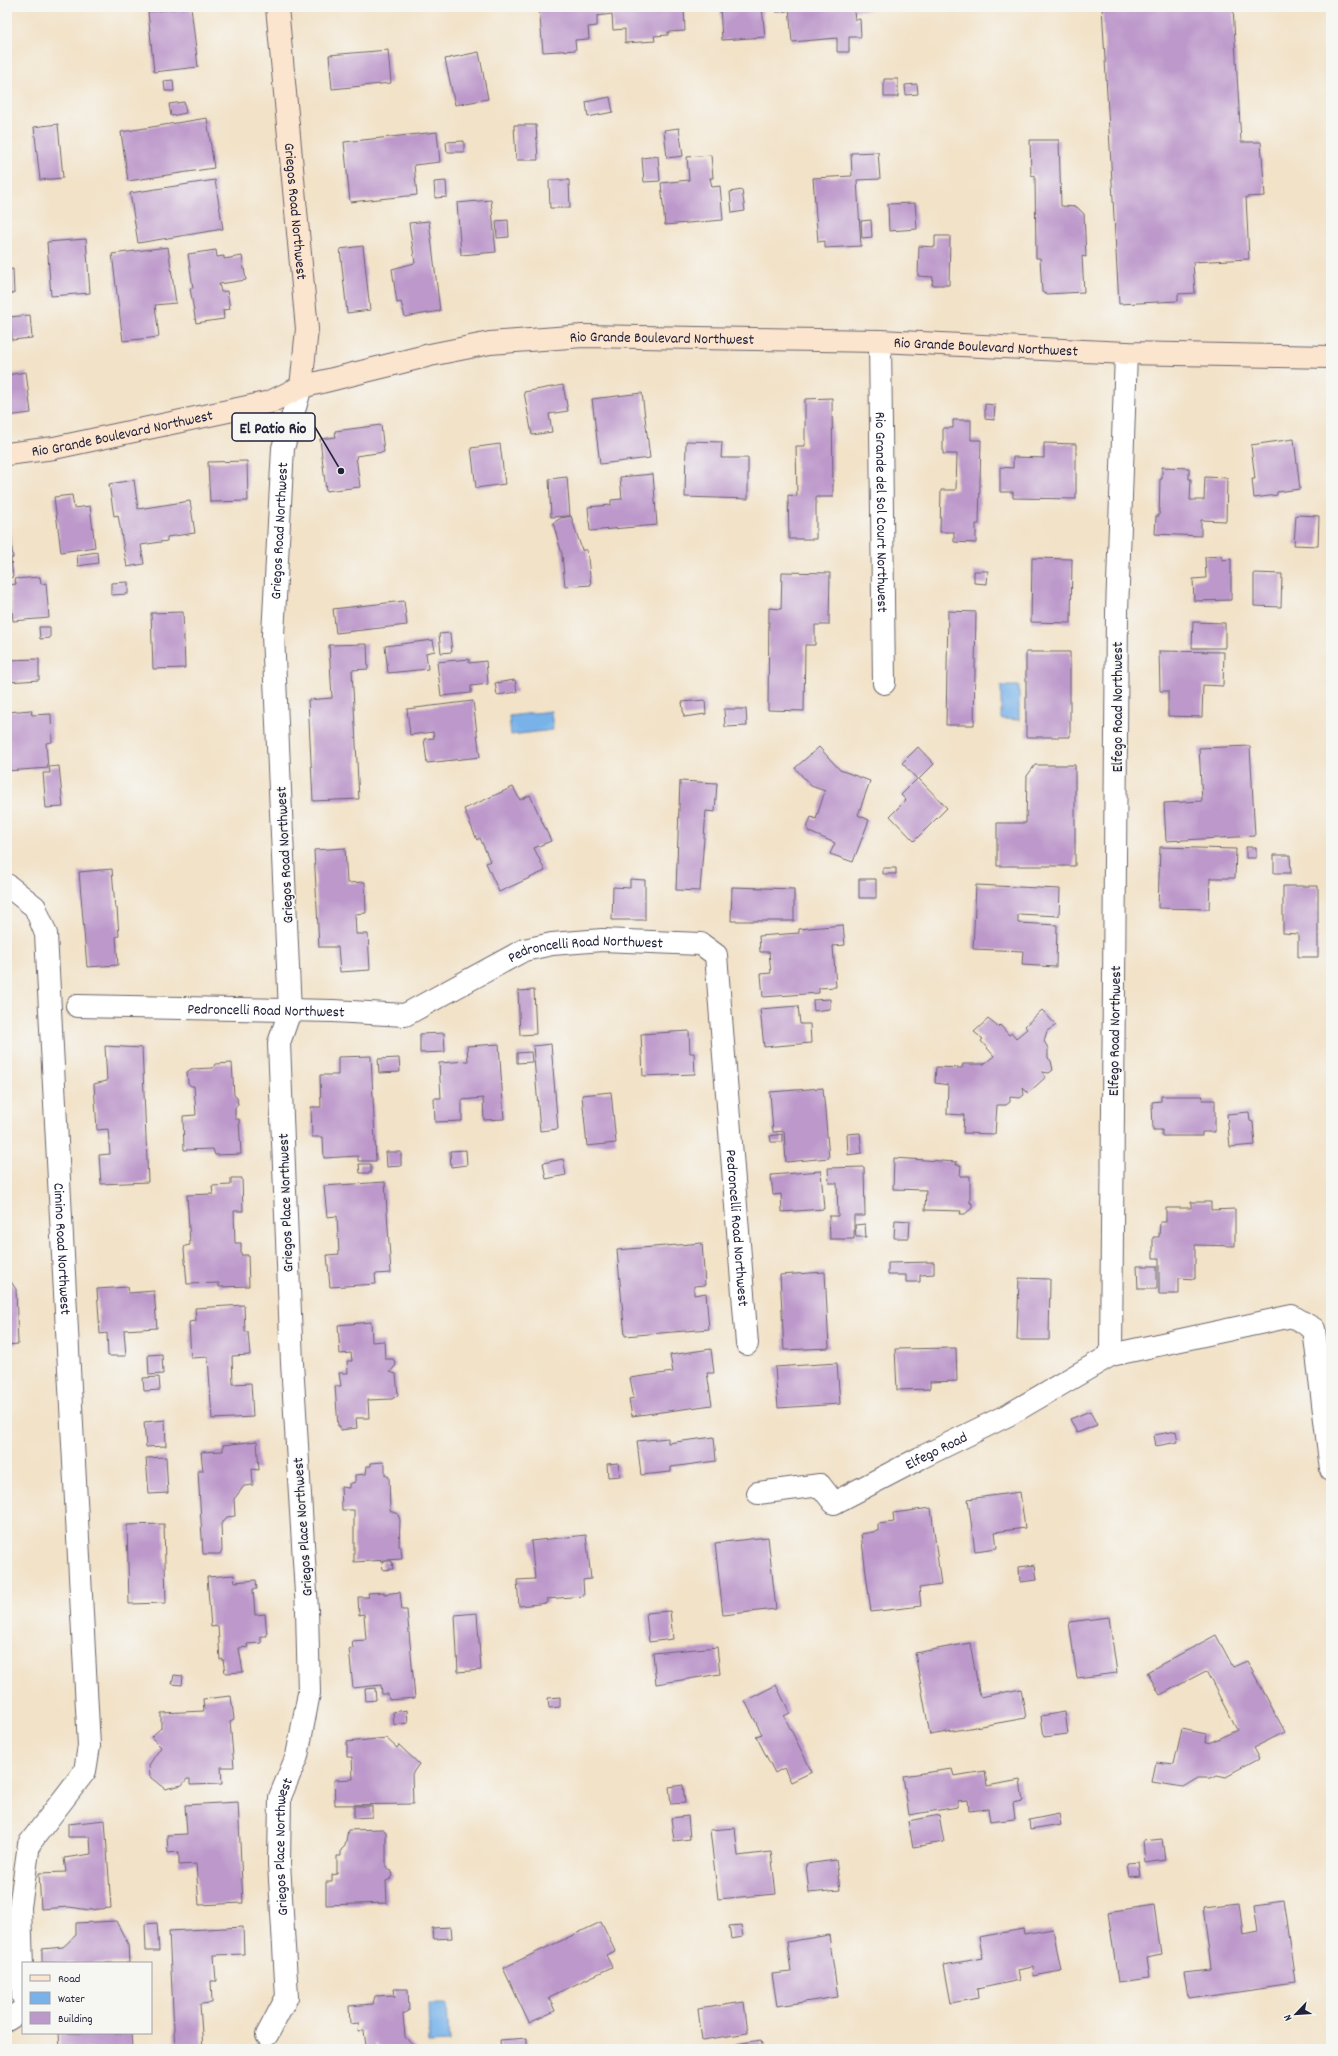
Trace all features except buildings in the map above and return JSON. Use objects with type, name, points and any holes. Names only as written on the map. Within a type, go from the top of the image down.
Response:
[{"type":"main road","name":"Griegos Road Northwest","points":[[277,7],[307,329],[301,387]]},
{"type":"main road","name":"Rio Grande Boulevard Northwest","points":[[7,454],[54,448],[270,402],[301,387],[430,355],[490,343],[583,336],[880,340],[1126,353],[1331,357]]},
{"type":"street","name":"Rio Grande del Sol Court Northwest","points":[[880,340],[884,683]]},
{"type":"street","name":"Elfego Road Northwest","points":[[1110,1355],[1117,612],[1126,353]]},
{"type":"street","name":"Griegos Road Northwest","points":[[290,1011],[273,635],[283,448],[301,387]]},
{"type":"street","name":"Cimino Road Northwest","points":[[7,886],[35,907],[46,934],[89,1746],[85,1770],[29,1844],[20,1907],[22,1967]]},
{"type":"street","name":"Pedroncelli Road Northwest","points":[[77,1006],[333,1011],[405,1015],[524,950],[552,944],[602,940],[701,944],[716,955],[747,1344]]},
{"type":"street","name":"Griegos Place Northwest","points":[[267,2035],[287,1997],[279,1863],[280,1797],[297,1756],[310,1694],[308,1610],[292,1363],[279,1043],[290,1011]]},
{"type":"street","points":[[1110,1355],[1292,1316],[1314,1329],[1331,1470]]},
{"type":"street","name":"Elfego Road","points":[[758,1493],[820,1485],[834,1503],[920,1458],[1010,1414],[1110,1355]]},
{"type":"street","points":[[7,2020],[22,2011]]},
{"type":"water","points":[[1001,686],[1019,686],[1019,720],[1001,719]]},
{"type":"water","points":[[551,711],[553,730],[511,735],[509,716]]},
{"type":"water","points":[[428,2004],[447,2004],[449,2042],[429,2043]]},
{"type":"place","name":"El Patio Rio","points":[[341,471]]}]
